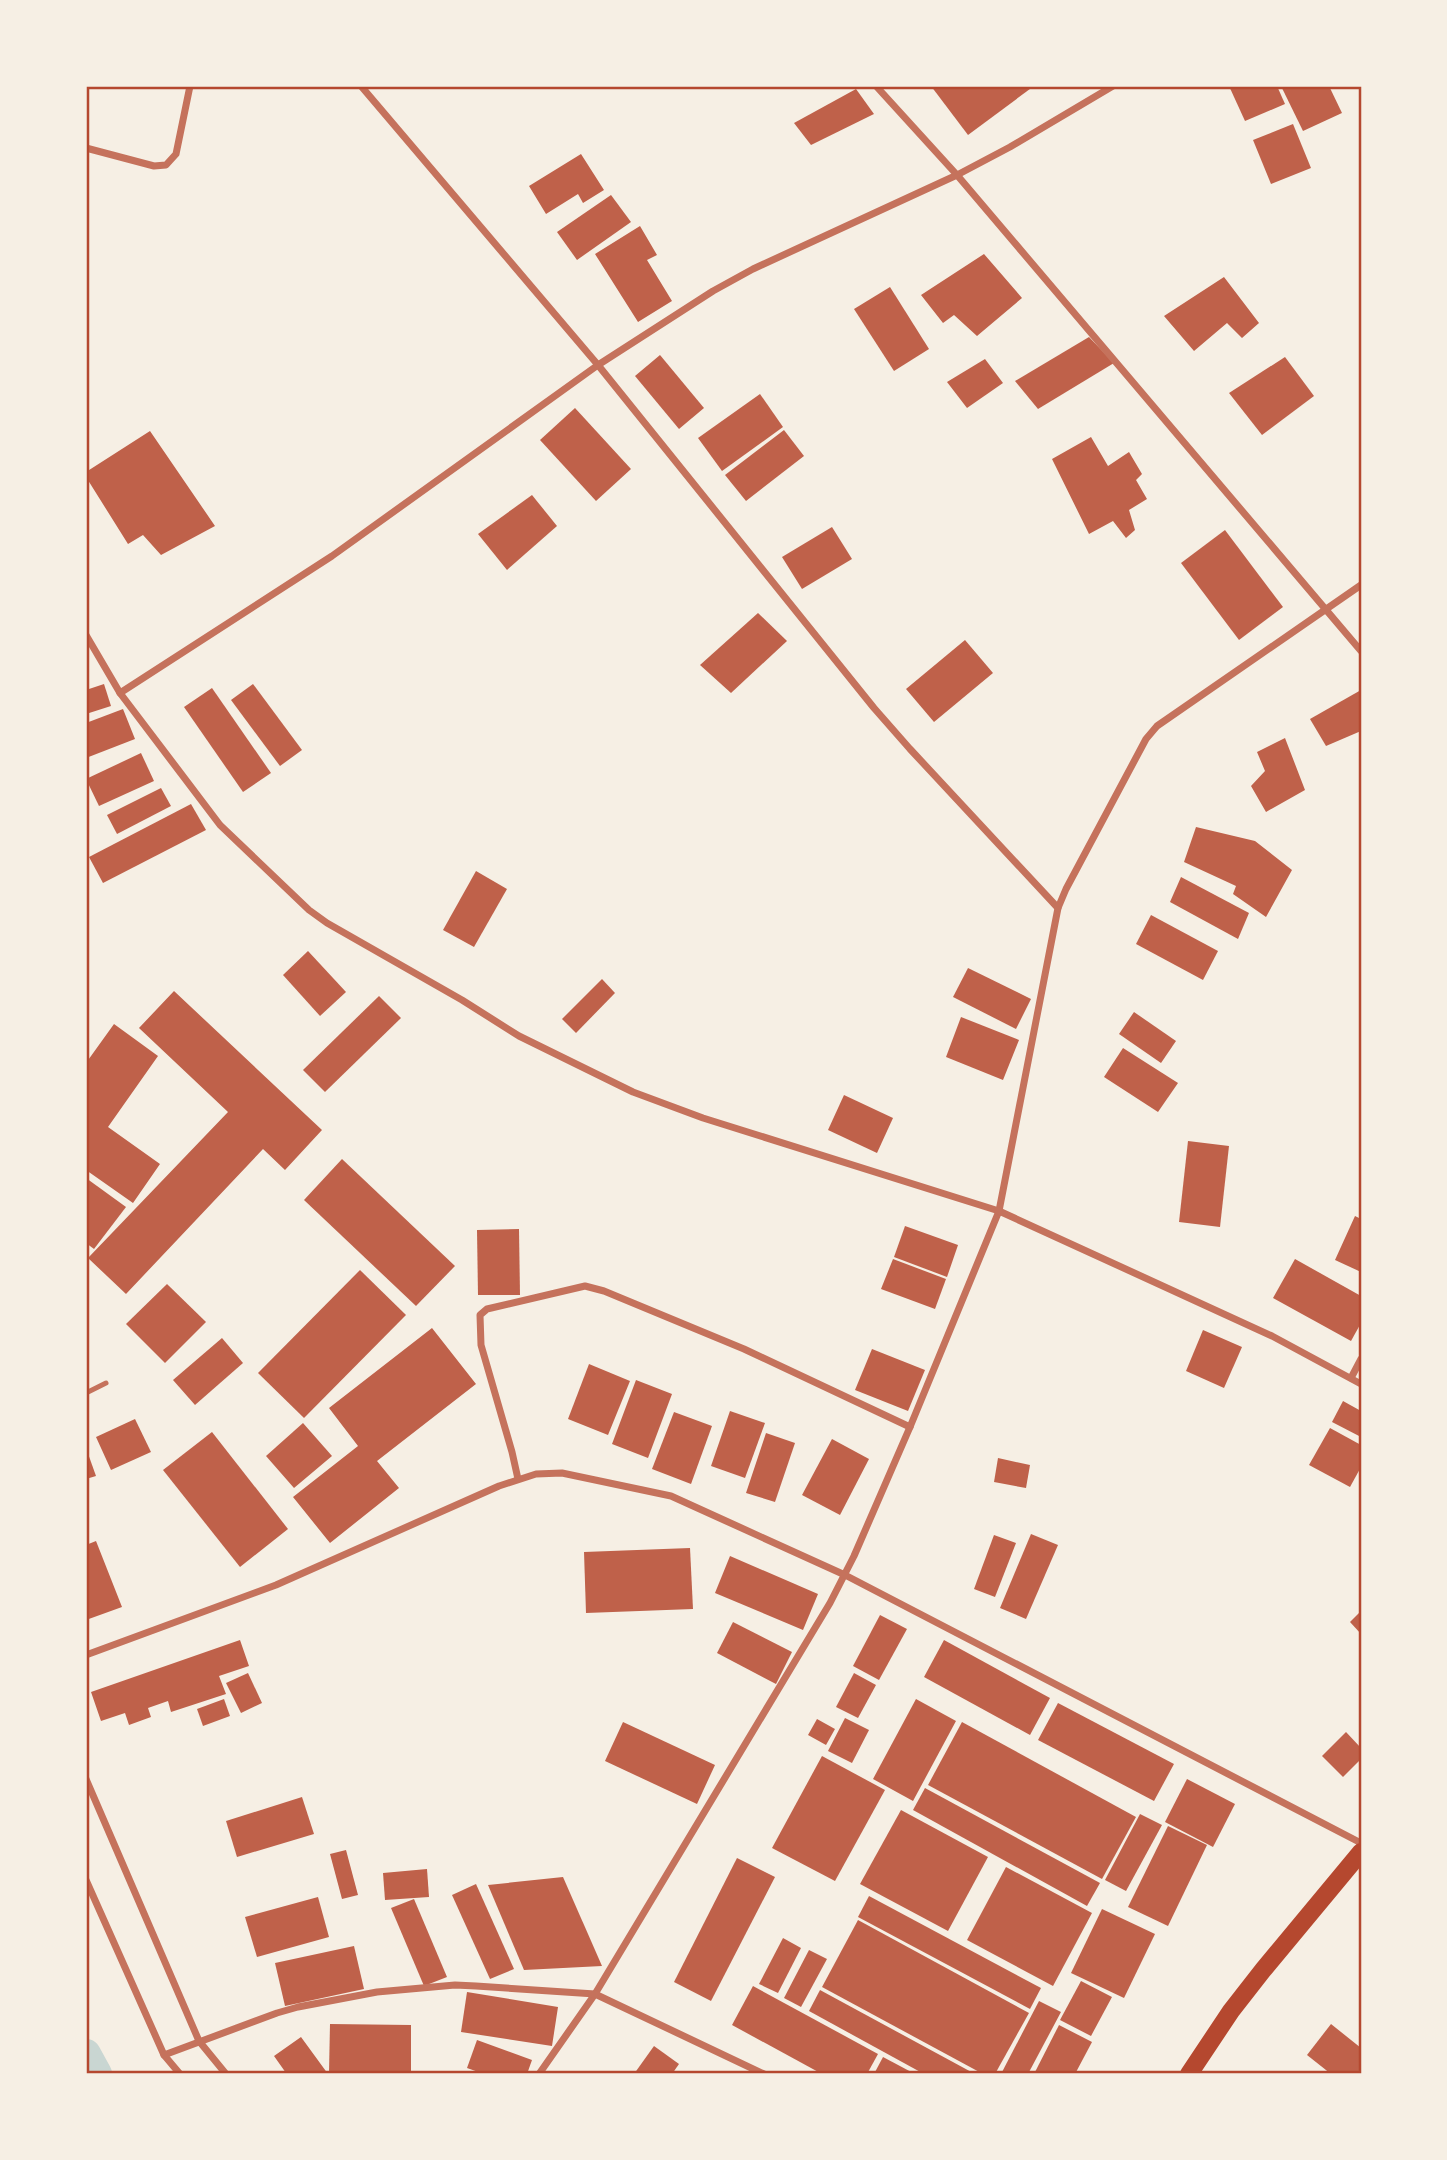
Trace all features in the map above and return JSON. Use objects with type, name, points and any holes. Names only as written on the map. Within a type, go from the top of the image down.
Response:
[{"type":"main road","points":[[1189,2074],[1231,2011],[1361,1852]]},
{"type":"street","points":[[86,148],[154,166],[166,165],[176,154],[190,86]]},
{"type":"street","points":[[361,86],[598,365],[874,708],[1058,908]]},
{"type":"street","points":[[876,86],[957,175],[1361,652]]},
{"type":"street","points":[[120,692],[332,556],[598,365],[713,290],[957,175],[1113,86]]},
{"type":"street","points":[[539,2074],[595,1994],[845,1575],[910,1427],[999,1211],[1058,908],[1146,739],[1157,726],[1361,585]]},
{"type":"street","points":[[86,635],[120,692],[220,825],[309,910],[519,1036],[633,1092],[703,1118],[999,1211],[1272,1336],[1361,1384]]},
{"type":"street","points":[[518,1479],[481,1345],[480,1315],[487,1310],[585,1286],[604,1290],[744,1349],[910,1427]]},
{"type":"street","points":[[1351,1378],[1361,1359]]},
{"type":"street","points":[[86,1655],[276,1585],[499,1486],[536,1474],[562,1473],[671,1496],[845,1575],[1361,1843]]},
{"type":"street","points":[[86,1779],[199,2041],[226,2074]]},
{"type":"street","points":[[86,1880],[164,2055],[180,2074]]},
{"type":"street","points":[[164,2055],[277,2013],[377,1992],[455,1985],[595,1994],[764,2074]]},
{"type":"lane","points":[[86,1393],[106,1382]]},
{"type":"building","points":[[931,86],[1034,86],[968,135]]},
{"type":"building","points":[[1229,86],[1277,86],[1285,104],[1245,121]]},
{"type":"building","points":[[1281,86],[1329,86],[1342,113],[1303,131]]},
{"type":"building","points":[[856,89],[874,114],[811,145],[794,123]]},
{"type":"building","points":[[1293,124],[1311,168],[1271,184],[1253,140]]},
{"type":"building","points":[[581,154],[604,190],[583,203],[578,194],[546,214],[529,186]]},
{"type":"building","points":[[611,195],[631,222],[577,260],[557,232]]},
{"type":"building","points":[[640,226],[657,255],[647,260],[672,301],[638,322],[595,254]]},
{"type":"building","points":[[984,254],[1022,298],[977,336],[954,315],[943,323],[921,295]]},
{"type":"building","points":[[1224,277],[1259,323],[1242,338],[1227,323],[1194,351],[1164,316]]},
{"type":"building","points":[[890,287],[929,349],[894,371],[854,309]]},
{"type":"building","points":[[1089,337],[1114,363],[1038,409],[1015,381]]},
{"type":"building","points":[[660,355],[704,408],[679,429],[635,376]]},
{"type":"building","points":[[1285,357],[1314,396],[1262,435],[1229,393]]},
{"type":"building","points":[[985,359],[1003,383],[967,408],[947,382]]},
{"type":"building","points":[[760,394],[783,427],[722,471],[698,438]]},
{"type":"building","points":[[575,408],[631,469],[596,501],[540,440]]},
{"type":"building","points":[[784,430],[804,456],[746,501],[725,475]]},
{"type":"building","points":[[150,431],[215,526],[161,555],[143,535],[128,544],[86,477],[86,472]]},
{"type":"building","points":[[1091,437],[1108,466],[1129,452],[1142,474],[1136,480],[1147,499],[1129,510],[1135,530],[1126,538],[1113,521],[1089,534],[1052,459]]},
{"type":"building","points":[[532,495],[557,526],[507,570],[478,534]]},
{"type":"building","points":[[832,527],[852,559],[802,589],[782,557]]},
{"type":"building","points":[[1225,530],[1283,607],[1239,640],[1181,563]]},
{"type":"building","points":[[758,613],[787,641],[731,693],[700,665]]},
{"type":"building","points":[[965,640],[993,673],[934,722],[906,689]]},
{"type":"building","points":[[104,684],[111,706],[86,714],[86,690]]},
{"type":"building","points":[[253,684],[302,750],[280,766],[231,700]]},
{"type":"building","points":[[212,688],[271,773],[243,792],[184,707]]},
{"type":"building","points":[[1361,690],[1361,731],[1326,746],[1310,719]]},
{"type":"building","points":[[123,709],[135,739],[86,758],[86,723]]},
{"type":"building","points":[[1285,738],[1305,790],[1266,812],[1251,786],[1265,771],[1257,752]]},
{"type":"building","points":[[141,753],[154,781],[99,806],[86,779]]},
{"type":"building","points":[[161,788],[171,806],[117,834],[107,815]]},
{"type":"building","points":[[191,804],[206,830],[103,883],[89,857]]},
{"type":"building","points":[[1196,827],[1255,841],[1292,870],[1266,917],[1233,894],[1236,886],[1184,862]]},
{"type":"building","points":[[476,871],[507,889],[474,947],[443,930]]},
{"type":"building","points":[[1181,877],[1249,913],[1238,939],[1170,902]]},
{"type":"building","points":[[1151,915],[1218,951],[1203,980],[1136,944]]},
{"type":"building","points":[[308,951],[346,992],[320,1016],[283,975]]},
{"type":"building","points":[[968,968],[1031,999],[1016,1029],[953,997]]},
{"type":"building","points":[[602,979],[615,993],[576,1033],[562,1019]]},
{"type":"building","points":[[174,991],[322,1130],[285,1170],[263,1149],[126,1294],[88,1258],[228,1112],[139,1028]]},
{"type":"building","points":[[379,996],[401,1018],[325,1092],[303,1070]]},
{"type":"building","points":[[1134,1012],[1176,1041],[1161,1063],[1119,1034]]},
{"type":"building","points":[[961,1017],[1019,1040],[1003,1080],[946,1057]]},
{"type":"building","points":[[114,1024],[158,1056],[108,1127],[160,1164],[133,1203],[86,1170],[86,1063]]},
{"type":"building","points":[[1123,1048],[1178,1083],[1158,1112],[1104,1077]]},
{"type":"building","points":[[844,1095],[893,1118],[877,1153],[828,1130]]},
{"type":"building","points":[[1188,1141],[1229,1146],[1220,1227],[1179,1222]]},
{"type":"building","points":[[342,1159],[455,1266],[416,1306],[304,1200]]},
{"type":"building","points":[[86,1178],[126,1207],[94,1249],[86,1243]]},
{"type":"building","points":[[1355,1216],[1361,1219],[1361,1272],[1335,1260]]},
{"type":"building","points":[[905,1226],[958,1245],[947,1277],[894,1257]]},
{"type":"building","points":[[519,1229],[520,1295],[478,1295],[477,1230]]},
{"type":"building","points":[[893,1259],[946,1279],[935,1309],[881,1289]]},
{"type":"building","points":[[1295,1259],[1361,1296],[1361,1323],[1351,1341],[1273,1298]]},
{"type":"building","points":[[360,1270],[406,1315],[304,1418],[258,1373]]},
{"type":"building","points":[[167,1284],[206,1322],[165,1363],[126,1324]]},
{"type":"building","points":[[432,1328],[476,1384],[377,1461],[399,1488],[330,1543],[293,1497],[358,1446],[329,1408]]},
{"type":"building","points":[[1203,1330],[1242,1347],[1224,1388],[1186,1371]]},
{"type":"building","points":[[222,1338],[243,1363],[195,1405],[173,1380]]},
{"type":"building","points":[[872,1349],[925,1370],[908,1411],[855,1390]]},
{"type":"building","points":[[589,1364],[630,1381],[608,1435],[568,1419]]},
{"type":"building","points":[[636,1380],[672,1394],[648,1458],[612,1444]]},
{"type":"building","points":[[1343,1401],[1361,1411],[1361,1437],[1332,1422]]},
{"type":"building","points":[[730,1411],[765,1423],[745,1478],[711,1466]]},
{"type":"building","points":[[674,1412],[712,1426],[691,1484],[652,1469]]},
{"type":"building","points":[[135,1419],[151,1452],[111,1470],[96,1437]]},
{"type":"building","points":[[303,1423],[332,1456],[294,1488],[266,1456]]},
{"type":"building","points":[[1330,1428],[1361,1445],[1361,1467],[1350,1487],[1309,1465]]},
{"type":"building","points":[[212,1432],[288,1529],[240,1567],[163,1470]]},
{"type":"building","points":[[766,1433],[795,1443],[775,1502],[746,1493]]},
{"type":"building","points":[[832,1439],[869,1459],[840,1515],[802,1495]]},
{"type":"building","points":[[86,1448],[96,1476],[86,1479]]},
{"type":"building","points":[[998,1458],[1030,1465],[1026,1488],[994,1482]]},
{"type":"building","points":[[1031,1534],[1058,1545],[1026,1619],[1000,1608]]},
{"type":"building","points":[[994,1535],[1016,1543],[995,1597],[974,1589]]},
{"type":"building","points":[[96,1541],[122,1607],[86,1620],[86,1545]]},
{"type":"building","points":[[690,1548],[693,1609],[586,1613],[584,1552]]},
{"type":"building","points":[[730,1556],[818,1594],[803,1630],[715,1593]]},
{"type":"building","points":[[1361,1611],[1361,1634],[1350,1622]]},
{"type":"building","points":[[880,1615],[907,1629],[879,1680],[853,1666]]},
{"type":"building","points":[[733,1622],[792,1652],[776,1684],[717,1653]]},
{"type":"building","points":[[240,1640],[249,1666],[219,1676],[226,1694],[171,1712],[168,1701],[148,1708],[151,1717],[129,1725],[125,1713],[101,1721],[91,1692]]},
{"type":"building","points":[[944,1640],[1050,1698],[1030,1735],[924,1677]]},
{"type":"building","points":[[248,1673],[262,1703],[241,1713],[226,1683]]},
{"type":"building","points":[[854,1673],[876,1685],[858,1718],[836,1707]]},
{"type":"building","points":[[224,1699],[230,1716],[203,1726],[197,1709]]},
{"type":"building","points":[[916,1699],[956,1721],[913,1801],[873,1779]]},
{"type":"building","points":[[1058,1703],[1174,1764],[1154,1801],[1038,1740]]},
{"type":"building","points":[[845,1718],[869,1730],[852,1763],[828,1751]]},
{"type":"building","points":[[817,1719],[835,1729],[826,1745],[808,1735]]},
{"type":"building","points":[[623,1722],[715,1765],[697,1804],[605,1761]]},
{"type":"building","points":[[962,1722],[1136,1817],[1102,1879],[928,1785]]},
{"type":"building","points":[[1346,1732],[1361,1748],[1361,1759],[1343,1777],[1322,1756]]},
{"type":"building","points":[[822,1756],[885,1790],[835,1881],[772,1848]]},
{"type":"building","points":[[1187,1779],[1235,1804],[1213,1847],[1165,1822]]},
{"type":"building","points":[[925,1788],[1100,1883],[1087,1906],[913,1810]]},
{"type":"building","points":[[302,1797],[314,1834],[237,1857],[226,1821]]},
{"type":"building","points":[[901,1810],[988,1857],[948,1931],[860,1884]]},
{"type":"building","points":[[1140,1814],[1162,1825],[1126,1891],[1105,1880]]},
{"type":"building","points":[[1168,1826],[1207,1845],[1168,1926],[1128,1907]]},
{"type":"building","points":[[346,1850],[358,1895],[342,1899],[330,1854]]},
{"type":"building","points":[[737,1858],[775,1877],[711,2001],[674,1982]]},
{"type":"building","points":[[1006,1867],[1092,1913],[1053,1986],[967,1940]]},
{"type":"building","points":[[427,1869],[429,1897],[385,1900],[383,1873]]},
{"type":"building","points":[[563,1877],[602,1966],[524,1970],[488,1885]]},
{"type":"building","points":[[476,1884],[514,1969],[490,1979],[452,1895]]},
{"type":"building","points":[[869,1896],[1041,1988],[1030,2009],[858,1917]]},
{"type":"building","points":[[318,1897],[329,1937],[257,1957],[245,1917]]},
{"type":"building","points":[[414,1899],[447,1977],[424,1986],[391,1908]]},
{"type":"building","points":[[1102,1909],[1155,1934],[1124,1998],[1071,1973]]},
{"type":"building","points":[[858,1920],[1029,2013],[995,2074],[983,2074],[822,1987]]},
{"type":"building","points":[[783,1938],[801,1948],[778,1993],[759,1984]]},
{"type":"building","points":[[354,1946],[364,1989],[285,2006],[275,1963]]},
{"type":"building","points":[[809,1950],[827,1959],[801,2007],[784,1998]]},
{"type":"building","points":[[1081,1981],[1112,1997],[1091,2036],[1060,2020]]},
{"type":"building","points":[[753,1986],[878,2054],[867,2074],[822,2074],[732,2025]]},
{"type":"building","points":[[820,1990],[975,2074],[924,2074],[809,2011]]},
{"type":"building","points":[[467,1992],[558,2007],[552,2046],[461,2032]]},
{"type":"building","points":[[1039,2001],[1061,2012],[1028,2074],[1001,2074]]},
{"type":"building","points":[[330,2024],[411,2025],[411,2074],[329,2073]]},
{"type":"building","points":[[1331,2024],[1361,2048],[1361,2074],[1331,2074],[1307,2055]]},
{"type":"building","points":[[1059,2025],[1092,2042],[1075,2074],[1034,2074]]},
{"type":"building","points":[[301,2037],[328,2074],[284,2074],[286,2073],[274,2056]]},
{"type":"building","points":[[477,2040],[532,2060],[527,2074],[484,2074],[467,2068]]},
{"type":"building","points":[[654,2046],[679,2064],[672,2074],[634,2074]]},
{"type":"building","points":[[883,2057],[915,2074],[874,2074]]},
{"type":"waterway","points":[[86,2054],[97,2074]]}]
